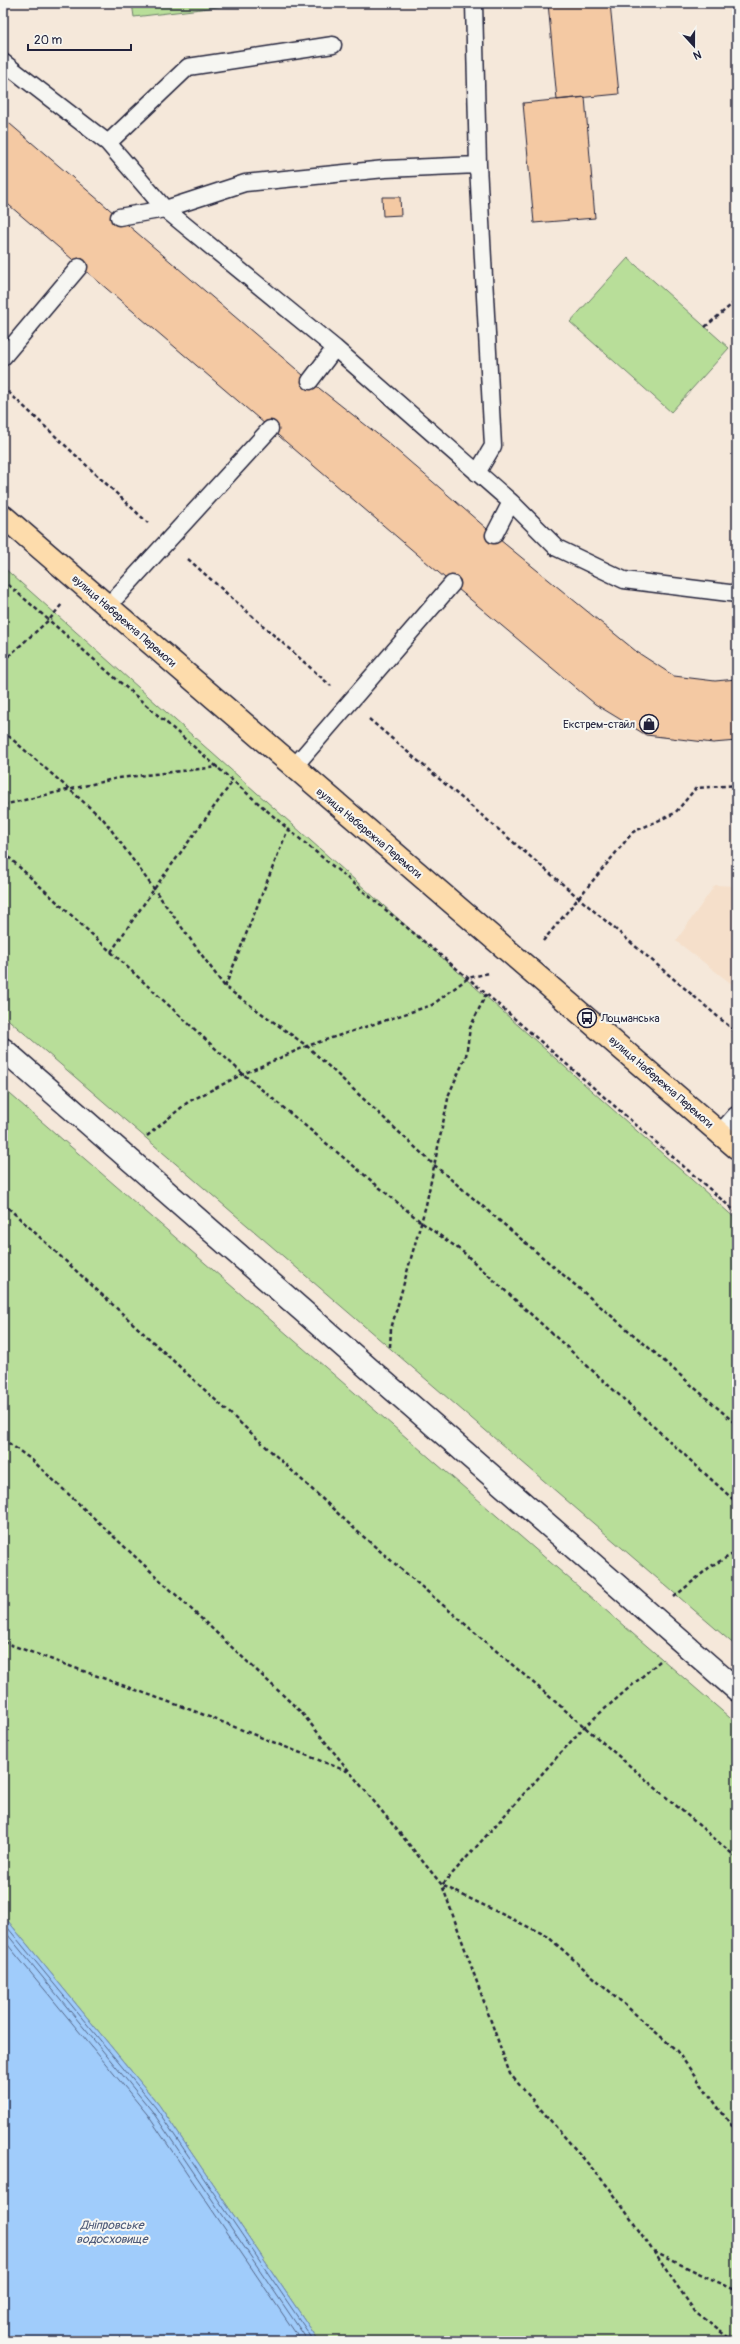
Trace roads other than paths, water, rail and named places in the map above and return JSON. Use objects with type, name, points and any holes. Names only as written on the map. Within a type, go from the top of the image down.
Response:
[{"type":"main road","name":"вулиця Набережна Перемоги","points":[[3,516],[293,768],[730,1142]]},
{"type":"street","points":[[3,1049],[737,1690]]},
{"type":"street","points":[[730,1142],[737,1118]]},
{"type":"lane","points":[[474,3],[478,165],[493,446],[477,473]]},
{"type":"lane","points":[[108,143],[188,67],[333,45]]},
{"type":"lane","points":[[3,62],[108,143],[165,209],[335,348],[511,502],[558,548],[624,580],[737,594]]},
{"type":"lane","points":[[119,217],[165,209],[246,183],[385,169],[478,165]]},
{"type":"lane","points":[[3,358],[79,266]]},
{"type":"lane","points":[[310,381],[335,348]]},
{"type":"lane","points":[[108,606],[168,542],[270,428]]},
{"type":"lane","points":[[494,535],[511,502]]},
{"type":"lane","points":[[293,768],[452,584]]},
{"type":"water","name":"Дніпровське водосховище","points":[[3,1915],[159,2105],[319,2341],[3,2341]]},
{"type":"place","name":"Екстрем-стайл","points":[[649,724]]},
{"type":"place","name":"Лоцманська","points":[[587,1018]]}]
